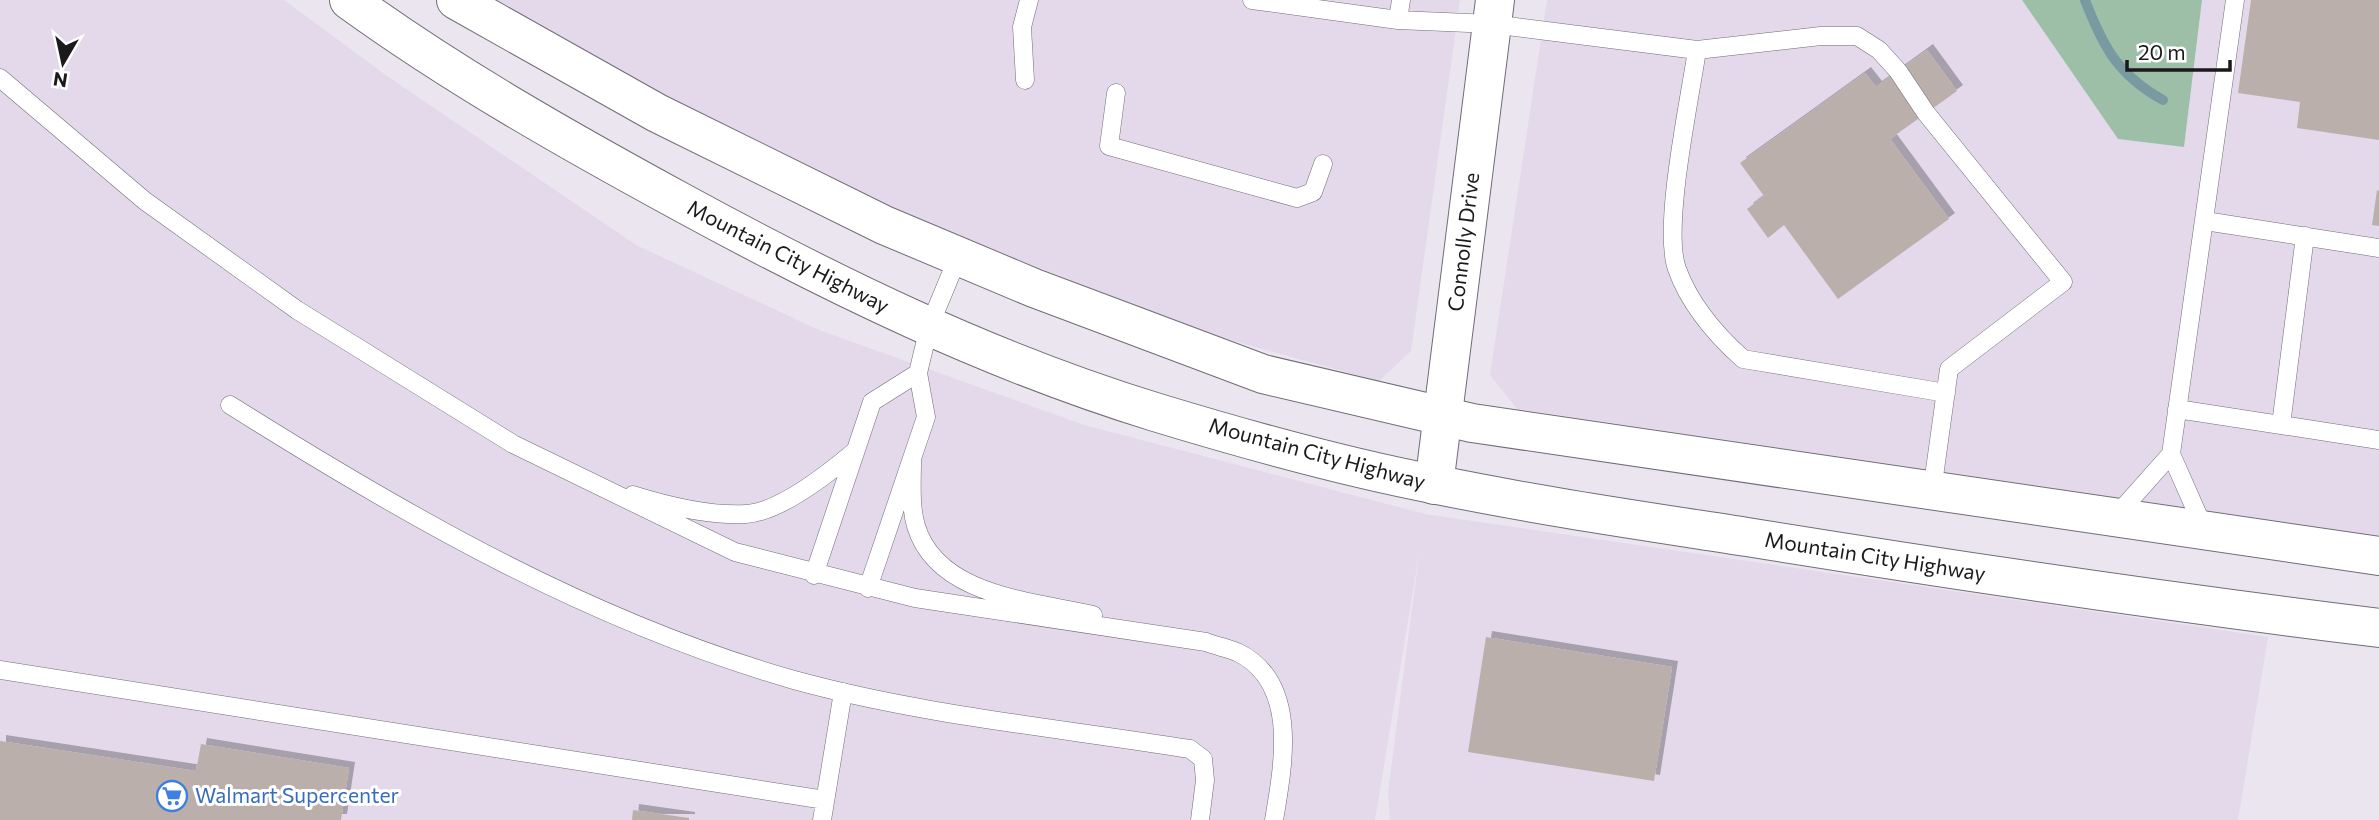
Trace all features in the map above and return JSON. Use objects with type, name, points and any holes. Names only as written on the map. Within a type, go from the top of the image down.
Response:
[{"type":"main road","name":"Mountain City Highway","points":[[349,0],[412,46],[570,142],[806,270],[929,327],[1051,376],[1155,412],[1434,485],[1868,557],[2379,628]]},
{"type":"main road","points":[[456,0],[657,113],[884,225],[958,257],[1263,374],[1442,417],[2379,556]]},
{"type":"main road","name":"Connolly Drive","points":[[1434,485],[1493,12]]},
{"type":"lane","points":[[1025,80],[1022,27],[1028,0]]},
{"type":"lane","points":[[1252,0],[1398,20],[1493,12],[1697,50],[1821,36],[1857,36],[1879,50],[1898,71],[1926,113],[2063,282],[1949,369],[1932,491]]},
{"type":"lane","points":[[1398,20],[1401,0]]},
{"type":"lane","points":[[2205,531],[2171,454],[2235,0]]},
{"type":"lane","points":[[1697,50],[1671,232],[1676,267],[1694,305],[1723,342],[1743,359],[1946,393]]},
{"type":"lane","points":[[0,78],[145,201],[297,310],[513,444],[734,552],[814,575],[915,598],[1206,642]]},
{"type":"lane","points":[[1116,93],[1109,146],[1297,198],[1313,192],[1323,164]]},
{"type":"lane","points":[[2205,221],[2379,248]]},
{"type":"lane","points":[[2281,425],[2305,236]]},
{"type":"lane","points":[[868,588],[926,417],[918,373],[929,327],[958,257]]},
{"type":"lane","points":[[814,575],[872,402],[918,373]]},
{"type":"lane","points":[[230,405],[428,524],[566,596],[717,656],[843,692],[1190,749],[1203,759],[1205,780],[1200,820]]},
{"type":"lane","points":[[2177,410],[2379,440],[2379,434]]},
{"type":"lane","points":[[595,485],[659,503],[713,513],[749,514],[783,501],[822,480],[854,452]]},
{"type":"lane","points":[[2114,518],[2171,454]]},
{"type":"lane","points":[[912,461],[916,525],[928,553],[946,571],[968,584],[1206,642],[1238,653],[1259,668],[1272,688],[1284,739],[1274,820]]},
{"type":"lane","points":[[0,670],[825,800]]},
{"type":"lane","points":[[822,820],[843,692]]},
{"type":"shaded area","points":[[0,0],[284,0],[387,76],[636,245],[819,330],[1084,425],[1425,514],[2268,637],[2238,820],[1390,820],[1388,792],[1420,548],[1375,820],[0,820]]},
{"type":"shaded area","points":[[491,0],[1460,0],[1411,351],[1379,381],[1212,335],[882,206],[592,61]]},
{"type":"shaded area","points":[[1547,0],[2022,0],[2118,139],[2184,147],[2202,0],[2379,0],[2379,536],[1517,409],[1490,375]]},
{"type":"green space","points":[[2022,0],[2202,0],[2184,147],[2118,139]]},
{"type":"building","points":[[2251,0],[2379,0],[2379,140],[2297,128],[2300,102],[2238,93]]},
{"type":"building","points":[[1927,50],[1957,91],[1890,139],[1949,219],[1838,299],[1784,225],[1768,238],[1747,209],[1764,196],[1740,163],[1865,73],[1876,87]]},
{"type":"building","points":[[2377,190],[2379,191],[2379,226],[2372,225]]},
{"type":"building","points":[[1486,637],[1672,667],[1654,781],[1468,752]]},
{"type":"building","name":"Walmart Supercenter","points":[[0,741],[196,771],[201,744],[349,768],[341,820],[0,820]]},
{"type":"building","points":[[633,810],[689,818],[689,820],[632,820]]},
{"type":"waterway","points":[[2085,0],[2098,32],[2123,70],[2163,100]]},
{"type":"place","name":"Walmart Supercenter","points":[[172,796]]}]
